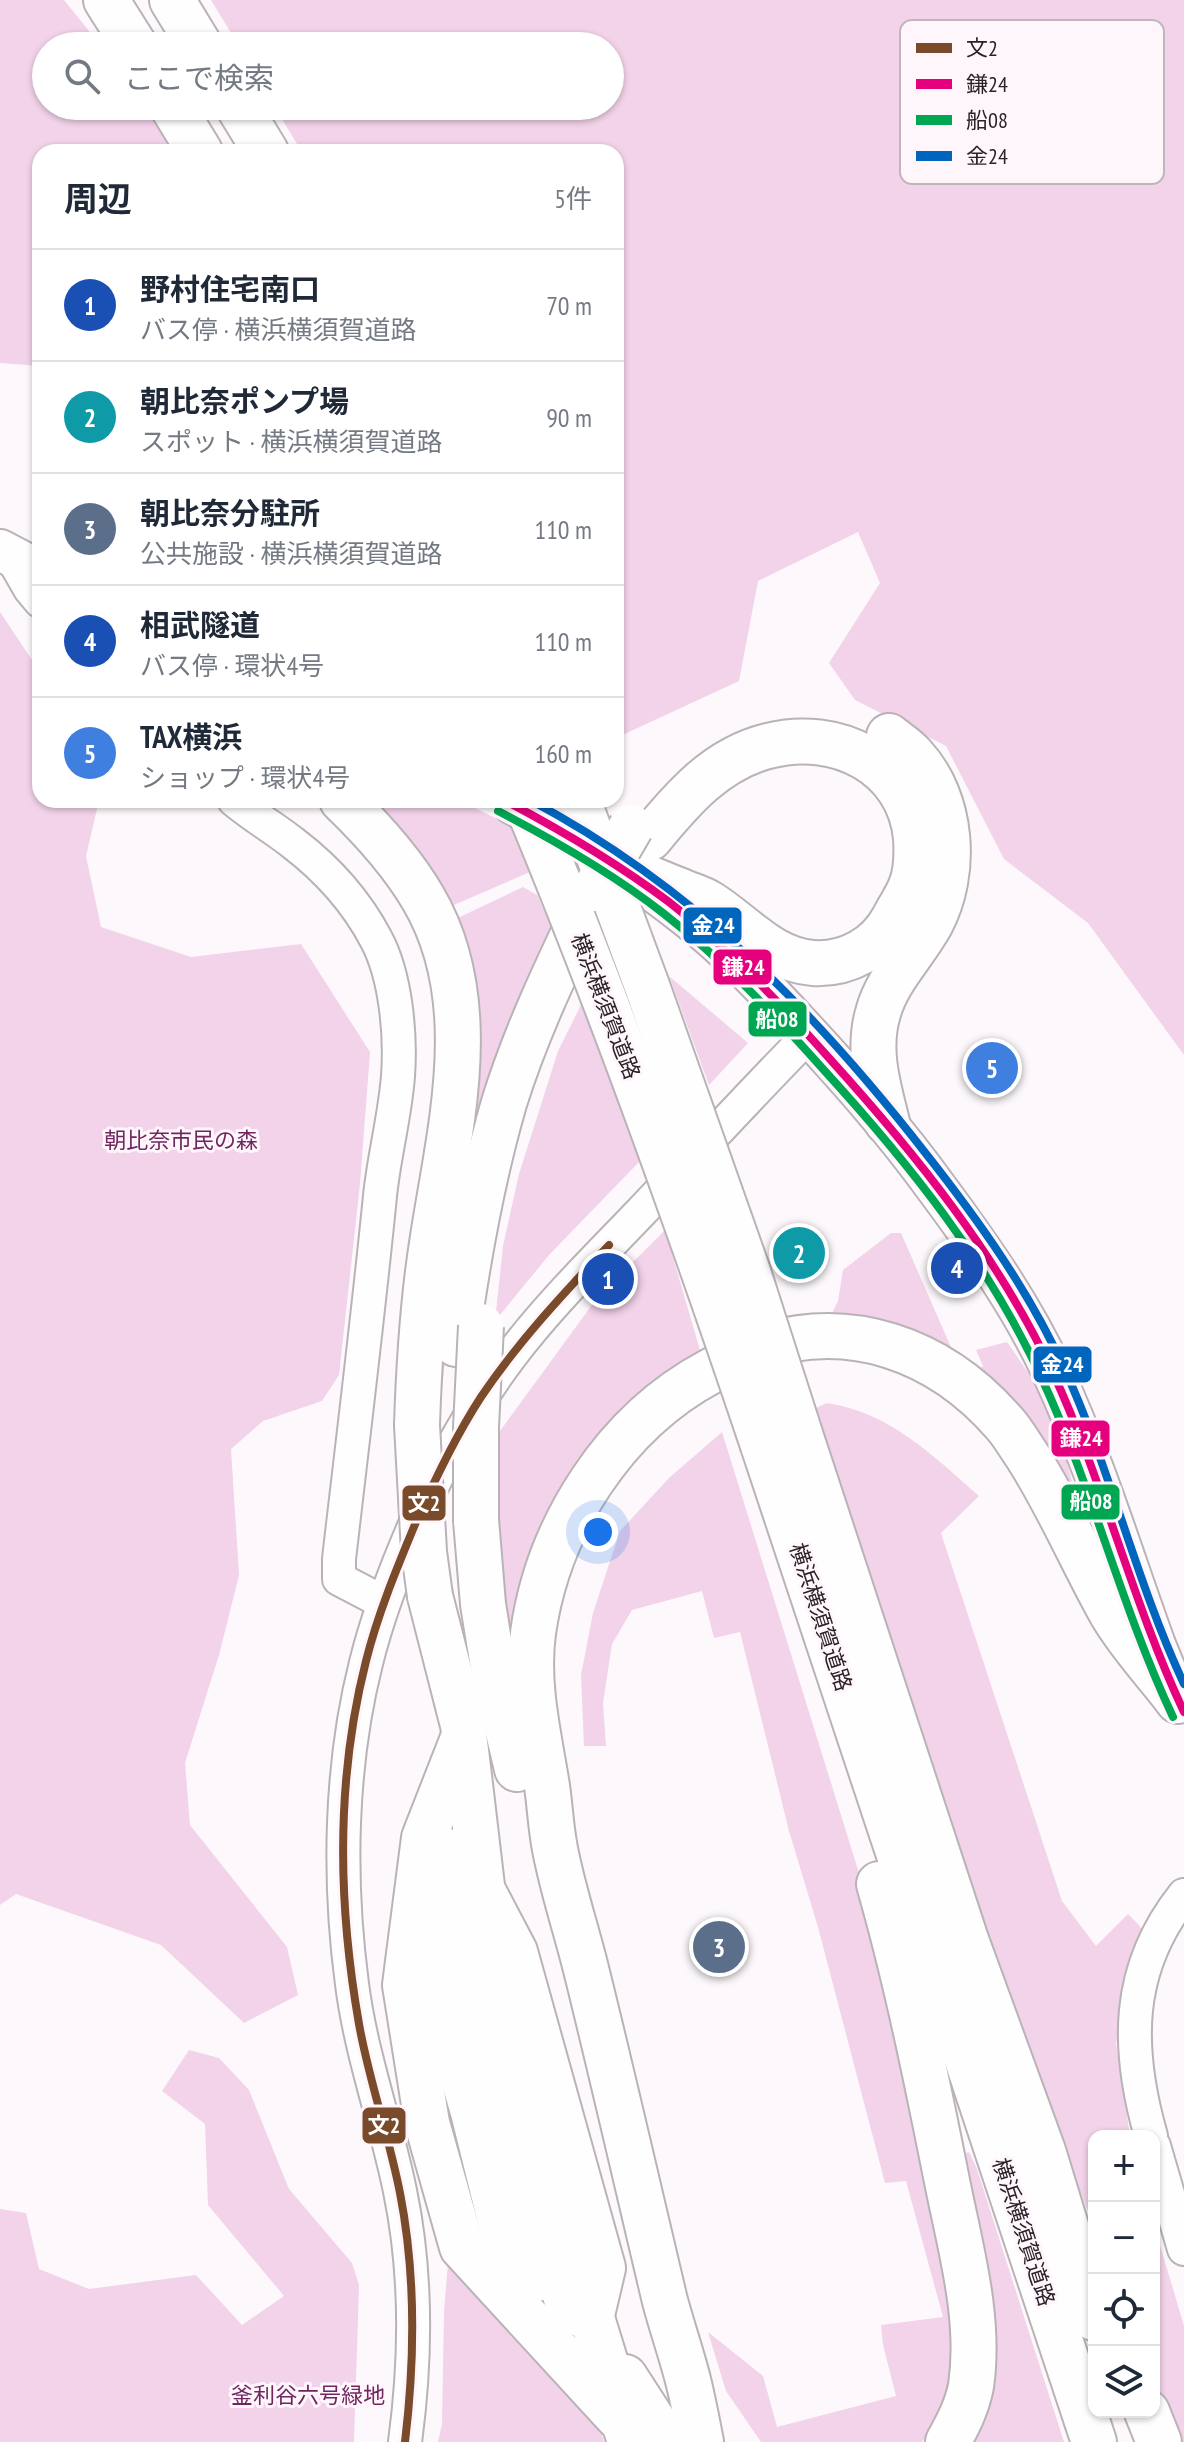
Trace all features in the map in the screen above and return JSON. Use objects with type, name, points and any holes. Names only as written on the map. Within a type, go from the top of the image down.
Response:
[{"type":"highway","points":[[172,0],[191,32]]},
{"type":"highway","points":[[181,120],[195,144]]},
{"type":"highway","points":[[247,120],[261,144]]},
{"type":"highway","points":[[555,2349],[537,2279],[472,1910],[461,1618],[465,1526],[476,1427],[469,1335],[491,1258],[505,1185],[526,1108],[596,910],[659,791],[718,740],[759,722],[802,716],[850,720],[885,733],[912,755],[933,784],[945,818],[948,854],[942,892],[932,922],[885,992],[877,1015],[872,1051],[887,1122]]},
{"type":"highway","points":[[804,742],[839,746],[870,758],[892,778],[908,802],[915,825],[917,854],[911,886],[889,926],[869,949],[842,960],[813,963],[789,957],[764,945],[633,844],[706,777],[736,758],[769,745],[804,742]]},
{"type":"highway","points":[[349,808],[402,866],[425,900],[452,976],[457,1017],[455,1100],[424,1298],[417,1425],[424,1552],[430,1596],[463,1730],[424,1838],[405,1985],[425,2108],[462,2247],[628,2433]]},
{"type":"highway","name":"横浜横須賀道路","points":[[528,808],[680,1206],[781,1439],[1043,2151],[1088,2298]]},
{"type":"highway","name":"横浜横須賀道路","points":[[581,808],[743,1257],[781,1439],[790,1524],[1094,2442]]},
{"type":"highway","points":[[675,2335],[643,2293],[568,1986],[565,1889],[536,1731],[532,1683],[533,1636],[542,1588],[558,1540],[586,1487],[625,1439],[663,1404],[705,1374],[751,1350],[793,1339],[838,1337],[884,1342],[924,1358],[964,1384],[1006,1425],[1040,1476],[1115,1620],[1181,1707]]},
{"type":"highway","points":[[790,1524],[853,1790],[895,1939],[919,2040],[967,2280],[973,2339],[971,2387],[962,2419],[948,2442]]},
{"type":"highway","points":[[465,1526],[483,1604],[494,1673],[523,1791],[565,1889],[601,1941],[671,2218],[663,2292],[689,2382],[701,2442]]},
{"type":"highway","points":[[445,1783],[443,1900],[472,1910],[515,1952],[603,2268],[596,2330],[667,2442]]},
{"type":"highway","points":[[472,1910],[491,1957],[533,2099],[570,2244],[628,2433]]},
{"type":"highway","points":[[1043,2151],[1092,2274]]},
{"type":"highway","points":[[689,2382],[732,2442]]},
{"type":"highway","points":[[1125,2418],[1134,2442]]},
{"type":"highway","points":[[1149,2418],[1159,2442]]},
{"type":"main road","points":[[520,808],[541,819],[633,844],[692,920],[753,975],[887,1122],[981,1247],[1053,1372],[1181,1707]]},
{"type":"street","points":[[17,559],[32,591]]},
{"type":"street","points":[[245,808],[295,844],[333,878],[358,908],[378,942],[390,977],[397,1017],[398,1074],[380,1192],[339,1559],[339,1579],[383,1602]]},
{"type":"street","points":[[405,2442],[413,2334],[410,2268],[400,2194],[365,2058],[352,1986],[344,1908],[345,1821],[351,1743],[365,1665],[383,1602],[434,1482],[467,1419],[510,1357],[572,1284],[809,1035]]},
{"type":"street","points":[[1149,2130],[1142,2104],[1134,2047],[1138,1988],[1151,1947],[1184,1895]]},
{"type":"street","points":[[1160,2167],[1184,2249]]},
{"type":"green space","points":[[0,0],[64,0],[90,32],[32,32],[32,120],[155,120],[167,144],[32,144],[32,365],[0,363]]},
{"type":"green space","points":[[211,0],[1184,0],[1184,1055],[1088,923],[1004,859],[946,746],[855,700],[829,663],[880,583],[858,532],[758,581],[739,681],[624,734],[624,144],[297,144],[283,120],[624,120],[624,32],[230,32]]},
{"type":"green space","name":"朝比奈市民の森","points":[[0,612],[32,660],[32,808],[97,808],[86,856],[101,927],[191,957],[301,944],[370,1052],[360,1184],[339,1375],[322,1401],[263,1421],[231,1449],[239,1575],[219,1655],[185,1763],[190,1825],[287,1947],[298,1995],[244,2023],[161,1945],[16,1894],[0,1905]]},
{"type":"green space","points":[[362,808],[475,808],[513,827],[530,872],[440,911]]},
{"type":"green space","points":[[523,887],[537,895],[557,940],[455,1259],[440,1410],[430,1416],[447,923]]},
{"type":"green space","points":[[669,976],[748,1043],[709,1085]]},
{"type":"green space","points":[[583,1001],[640,1161],[549,1255],[495,1321],[503,1246],[519,1174],[558,1051]]},
{"type":"green space","points":[[665,1230],[702,1357],[566,1494],[523,1747],[498,1608],[489,1446],[597,1298]]},
{"type":"green space","points":[[891,1233],[901,1233],[957,1361],[826,1325],[838,1301],[843,1270]]},
{"type":"green space","points":[[1007,1342],[1050,1404],[1084,1522],[971,1375],[983,1366],[976,1350]]},
{"type":"green space","points":[[827,1403],[850,1408],[891,1426],[927,1451],[979,1496],[941,1533],[1062,1901],[1096,1946],[1128,1914],[1145,1936],[1116,2043],[1129,2130],[1088,2130],[1088,2211],[1023,2052],[809,1411]]},
{"type":"green space","points":[[722,1432],[877,1931],[960,2345],[951,2403],[922,2442],[761,2442],[726,2391],[708,2332],[763,2376],[777,2427],[896,2396],[881,2325],[943,2317],[906,2181],[885,2183],[818,1927],[789,1831],[740,1632],[714,1638],[702,1591],[632,1610],[612,1644],[603,1703],[606,1746],[584,1746],[581,1675],[593,1613],[620,1531],[669,1478]]},
{"type":"green space","name":"釜利谷六号緑地","points":[[189,2050],[219,2058],[249,2090],[289,2189],[352,2263],[359,2285],[354,2442],[0,2442],[0,2209],[26,2213],[39,2269],[89,2289],[196,2275],[242,2325],[284,2296],[208,2205],[205,2124],[162,2091]]},
{"type":"green space","points":[[969,2152],[1064,2442],[967,2442],[956,2156]]},
{"type":"green space","points":[[1160,2245],[1184,2326],[1184,2442],[1176,2442],[1160,2404]]},
{"type":"green space","points":[[448,2262],[602,2435],[604,2442],[438,2442],[442,2424]]},
{"type":"transit line","name":"鎌24","points":[[519,808],[629,874],[712,938],[772,996],[829,1058],[893,1131],[953,1208],[1007,1288],[1053,1373],[1184,1712]]},
{"type":"transit line","name":"金24","points":[[544,808],[590,834],[645,872],[698,912],[748,956],[840,1051],[965,1205],[1019,1284],[1064,1368],[1184,1684]]},
{"type":"transit line","name":"船08","points":[[498,811],[624,884],[706,949],[804,1048],[885,1140],[944,1215],[998,1295],[1042,1379],[1173,1717]]},
{"type":"transit line","name":"文2","points":[[405,2442],[412,2348],[409,2255],[395,2172],[359,2024],[347,1934],[343,1842],[349,1751],[356,1706],[371,1643],[388,1591],[416,1522],[454,1443],[481,1397],[510,1357],[609,1245]]},
{"type":"place","name":"TAX横浜","points":[[992,1068]]},
{"type":"place","name":"朝比奈ポンプ場","points":[[799,1253]]},
{"type":"place","name":"相武隧道","points":[[957,1268]]},
{"type":"place","name":"野村住宅南口","points":[[608,1279]]},
{"type":"place","name":"朝比奈分駐所","points":[[719,1947]]}]
